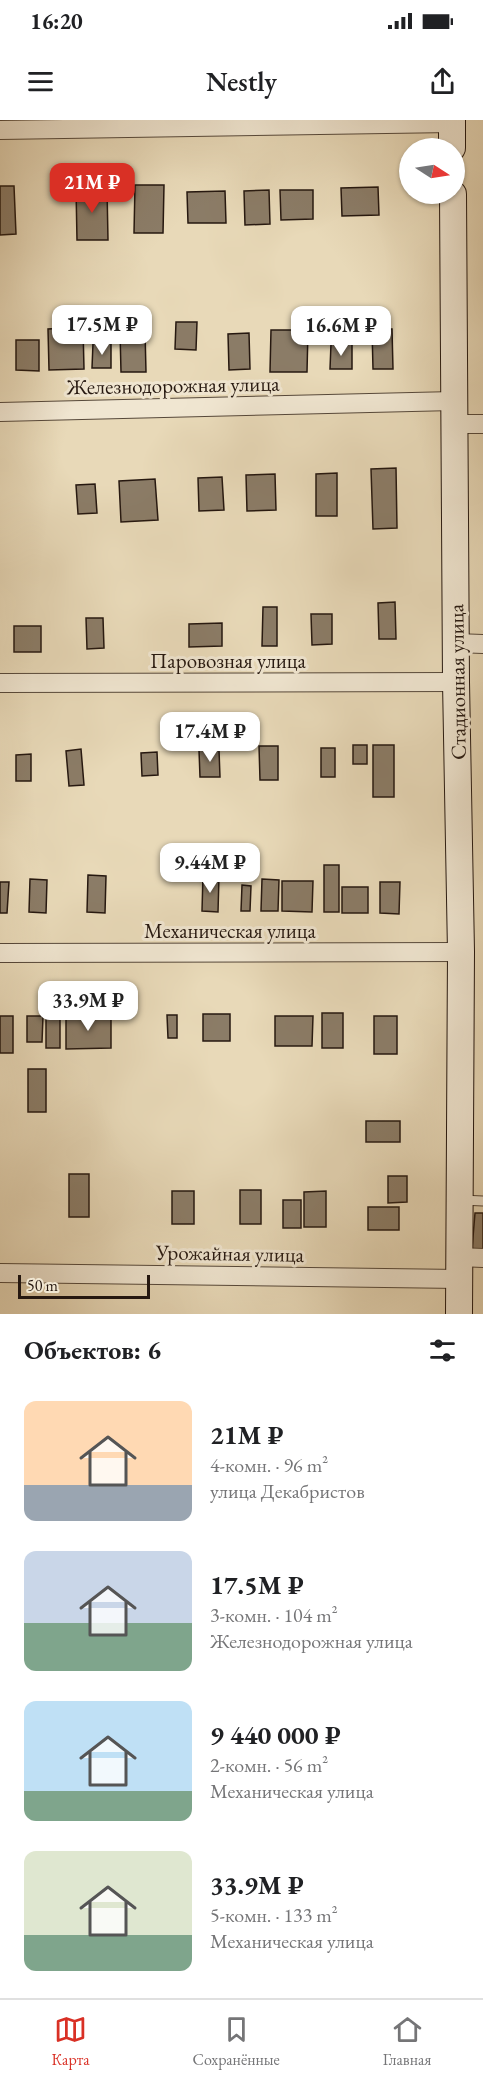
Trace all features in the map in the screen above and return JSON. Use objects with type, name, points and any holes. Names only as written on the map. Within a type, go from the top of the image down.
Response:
[{"type":"street","points":[[0,130],[452,122],[452,138]]},
{"type":"street","name":"Стадионная улица","points":[[453,204],[456,682],[461,952],[471,1200],[467,1264],[459,1314]]},
{"type":"street","name":"Железнодорожная улица","points":[[0,412],[454,412],[483,424]]},
{"type":"street","points":[[456,643],[483,644]]},
{"type":"street","name":"Паровозная улица","points":[[0,683],[456,682]]},
{"type":"street","name":"Механическая улица","points":[[0,953],[461,952]]},
{"type":"street","name":"Урожайная улица","points":[[0,1273],[467,1264]]},
{"type":"building","points":[[135,185],[164,185],[163,233],[134,233]]},
{"type":"building","points":[[0,186],[14,186],[16,234],[0,235]]},
{"type":"building","points":[[378,187],[379,215],[342,216],[341,188]]},
{"type":"building","points":[[76,188],[107,188],[108,240],[77,240]]},
{"type":"building","points":[[269,190],[270,224],[245,225],[244,191]]},
{"type":"building","points":[[280,190],[313,190],[313,219],[281,220]]},
{"type":"building","points":[[225,191],[226,223],[188,223],[187,192]]},
{"type":"building","points":[[176,322],[197,322],[196,350],[175,349]]},
{"type":"building","points":[[83,327],[84,369],[49,370],[48,329]]},
{"type":"building","points":[[372,329],[392,329],[393,369],[373,369]]},
{"type":"building","points":[[271,330],[308,330],[307,372],[270,372]]},
{"type":"building","points":[[120,331],[145,331],[146,372],[121,372]]},
{"type":"building","points":[[249,333],[250,369],[229,370],[228,334]]},
{"type":"building","points":[[16,340],[39,340],[39,371],[16,370]]},
{"type":"building","points":[[93,343],[111,343],[111,368],[92,368]]},
{"type":"building","points":[[331,344],[352,344],[352,369],[330,369]]},
{"type":"building","points":[[396,468],[397,528],[373,529],[371,469]]},
{"type":"building","points":[[337,473],[337,516],[316,516],[316,474]]},
{"type":"building","points":[[275,474],[276,510],[247,511],[246,475]]},
{"type":"building","points":[[222,477],[224,510],[199,511],[198,478]]},
{"type":"building","points":[[155,479],[158,520],[121,522],[119,481]]},
{"type":"building","points":[[95,484],[97,513],[78,514],[76,485]]},
{"type":"building","points":[[395,602],[396,639],[379,639],[378,603]]},
{"type":"building","points":[[263,607],[277,607],[277,646],[262,646]]},
{"type":"building","points":[[311,614],[332,614],[332,644],[312,645]]},
{"type":"building","points":[[86,618],[103,618],[104,648],[87,649]]},
{"type":"building","points":[[222,623],[222,646],[189,647],[189,624]]},
{"type":"building","points":[[14,626],[41,626],[41,652],[14,652]]},
{"type":"building","points":[[353,745],[367,745],[367,764],[353,764]]},
{"type":"building","points":[[373,745],[394,745],[394,797],[373,797]]},
{"type":"building","points":[[259,746],[278,746],[278,780],[260,780]]},
{"type":"building","points":[[321,748],[335,748],[335,777],[321,777]]},
{"type":"building","points":[[81,749],[84,785],[69,786],[66,751]]},
{"type":"building","points":[[199,750],[219,750],[220,777],[200,777]]},
{"type":"building","points":[[157,752],[158,775],[142,776],[141,753]]},
{"type":"building","points":[[31,754],[31,781],[16,781],[16,755]]},
{"type":"building","points":[[324,865],[339,865],[339,912],[324,912]]},
{"type":"building","points":[[88,875],[106,876],[105,913],[87,912]]},
{"type":"building","points":[[203,875],[219,876],[218,912],[202,911]]},
{"type":"building","points":[[30,879],[47,880],[46,913],[29,912]]},
{"type":"building","points":[[262,879],[279,880],[278,911],[261,911]]},
{"type":"building","points":[[282,881],[313,881],[312,912],[282,911]]},
{"type":"building","points":[[0,882],[9,882],[7,913],[0,913]]},
{"type":"building","points":[[380,882],[400,882],[399,914],[380,913]]},
{"type":"building","points":[[242,885],[251,886],[250,911],[241,911]]},
{"type":"building","points":[[342,887],[368,887],[368,913],[342,913]]},
{"type":"building","points":[[322,1013],[343,1013],[343,1048],[322,1048]]},
{"type":"building","points":[[203,1014],[230,1014],[230,1041],[203,1041]]},
{"type":"building","points":[[46,1015],[60,1015],[60,1048],[46,1048]]},
{"type":"building","points":[[66,1015],[111,1015],[111,1048],[66,1049]]},
{"type":"building","points":[[167,1015],[177,1015],[177,1038],[168,1038]]},
{"type":"building","points":[[0,1016],[13,1016],[13,1053],[0,1053]]},
{"type":"building","points":[[27,1016],[43,1016],[42,1042],[27,1042]]},
{"type":"building","points":[[275,1016],[313,1016],[312,1046],[275,1046]]},
{"type":"building","points":[[374,1016],[397,1016],[397,1054],[374,1054]]},
{"type":"building","points":[[28,1069],[46,1069],[46,1112],[28,1112]]},
{"type":"building","points":[[366,1121],[400,1121],[400,1142],[366,1142]]},
{"type":"building","points":[[69,1174],[89,1174],[89,1217],[69,1217]]},
{"type":"building","points":[[388,1176],[407,1176],[407,1202],[388,1203]]},
{"type":"building","points":[[240,1190],[261,1190],[261,1224],[240,1224]]},
{"type":"building","points":[[172,1191],[194,1191],[194,1224],[172,1224]]},
{"type":"building","points":[[326,1191],[326,1227],[304,1227],[304,1192]]},
{"type":"building","points":[[283,1200],[301,1200],[301,1228],[283,1228]]},
{"type":"building","points":[[368,1207],[399,1207],[399,1230],[368,1230]]},
{"type":"building","points":[[475,1213],[483,1213],[483,1249],[472,1249]]}]
